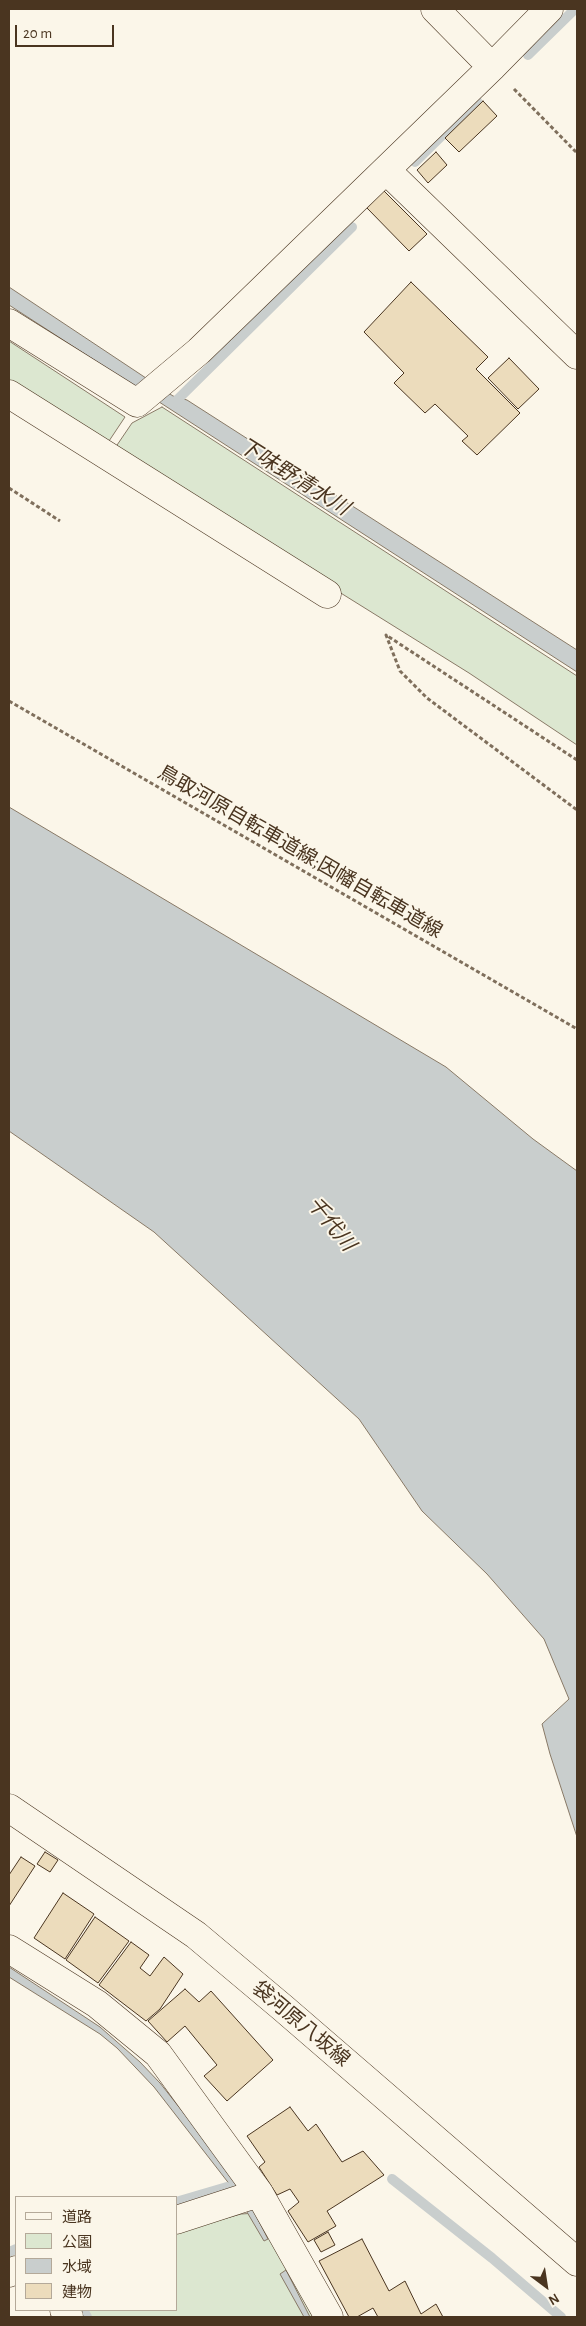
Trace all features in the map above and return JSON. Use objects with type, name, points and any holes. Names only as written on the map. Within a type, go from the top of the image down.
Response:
[{"type":"street","points":[[435,9],[492,66]]},
{"type":"street","points":[[9,323],[137,403],[199,351],[386,170],[548,9]]},
{"type":"street","points":[[386,170],[577,355]]},
{"type":"street","points":[[9,394],[327,594]]},
{"type":"street","name":"袋河原八坂線","points":[[9,1808],[196,1935],[577,2262]]},
{"type":"street","points":[[9,1949],[97,2004],[158,2054],[259,2194],[330,2317]]},
{"type":"street","points":[[178,2219],[259,2194]]},
{"type":"path","points":[[492,66],[577,153]]},
{"type":"path","points":[[9,488],[60,521]]},
{"type":"path","points":[[577,760],[386,635],[400,671],[427,698],[577,810]]},
{"type":"path","name":"鳥取河原自転車道線;因幡自転車道線","points":[[9,701],[577,1029]]},
{"type":"green space","points":[[9,341],[125,417],[105,447],[9,386]]},
{"type":"green space","points":[[162,407],[577,676],[577,745],[469,673],[113,451],[132,423]]},
{"type":"green space","points":[[257,2213],[313,2317],[79,2317],[75,2311],[178,2311],[178,2231],[241,2214]]},
{"type":"water","name":"下味野清水川","points":[[9,287],[173,396],[187,400],[577,650],[577,672],[9,305]]},
{"type":"water","name":"千代川","points":[[9,807],[446,1067],[533,1139],[577,1171],[577,1837],[542,1724],[569,1699],[544,1639],[487,1574],[422,1511],[359,1419],[154,1232],[9,1131]]},
{"type":"water","points":[[9,1967],[100,2027],[140,2062],[160,2083],[240,2184],[268,2239],[264,2241],[234,2190],[154,2087],[117,2048],[100,2034],[9,1977]]},
{"type":"water","points":[[286,2270],[310,2317],[304,2317],[280,2274]]},
{"type":"building","points":[[483,101],[497,116],[459,152],[445,138]]},
{"type":"building","points":[[436,152],[447,165],[428,183],[417,170]]},
{"type":"building","points":[[384,191],[427,234],[409,251],[367,208]]},
{"type":"building","points":[[411,282],[488,357],[476,369],[520,413],[477,455],[462,441],[468,436],[435,404],[425,413],[394,383],[404,373],[364,332]]},
{"type":"building","points":[[509,358],[539,389],[518,409],[488,378]]},
{"type":"building","points":[[45,1852],[58,1860],[50,1872],[37,1864]]},
{"type":"building","points":[[21,1857],[35,1866],[9,1906],[9,1875]]},
{"type":"building","points":[[63,1893],[94,1914],[65,1959],[34,1938]]},
{"type":"building","points":[[95,1917],[129,1941],[98,1983],[66,1960]]},
{"type":"building","points":[[131,1942],[149,1955],[140,1968],[150,1976],[164,1957],[183,1974],[160,2009],[146,2021],[99,1985]]},
{"type":"building","points":[[185,1989],[199,2002],[211,1991],[273,2060],[227,2101],[204,2076],[217,2065],[185,2026],[167,2042],[148,2021]]},
{"type":"building","points":[[290,2107],[308,2131],[316,2124],[342,2162],[363,2151],[384,2175],[327,2211],[336,2226],[308,2242],[288,2211],[299,2202],[290,2189],[277,2195],[259,2167],[265,2162],[247,2136]]},
{"type":"building","points":[[328,2232],[335,2245],[321,2252],[314,2240]]},
{"type":"building","points":[[362,2239],[389,2291],[405,2281],[421,2314],[436,2304],[443,2317],[378,2317],[373,2308],[357,2317],[349,2317],[319,2261]]},
{"type":"waterway","points":[[528,55],[575,9]]},
{"type":"waterway","points":[[415,162],[477,101]]},
{"type":"waterway","points":[[174,403],[352,227]]},
{"type":"waterway","points":[[392,2179],[492,2258],[561,2317]]},
{"type":"waterway","points":[[178,2201],[227,2187]]},
{"type":"waterway","points":[[9,2252],[15,2249]]},
{"type":"waterway","points":[[84,2311],[87,2317]]}]
